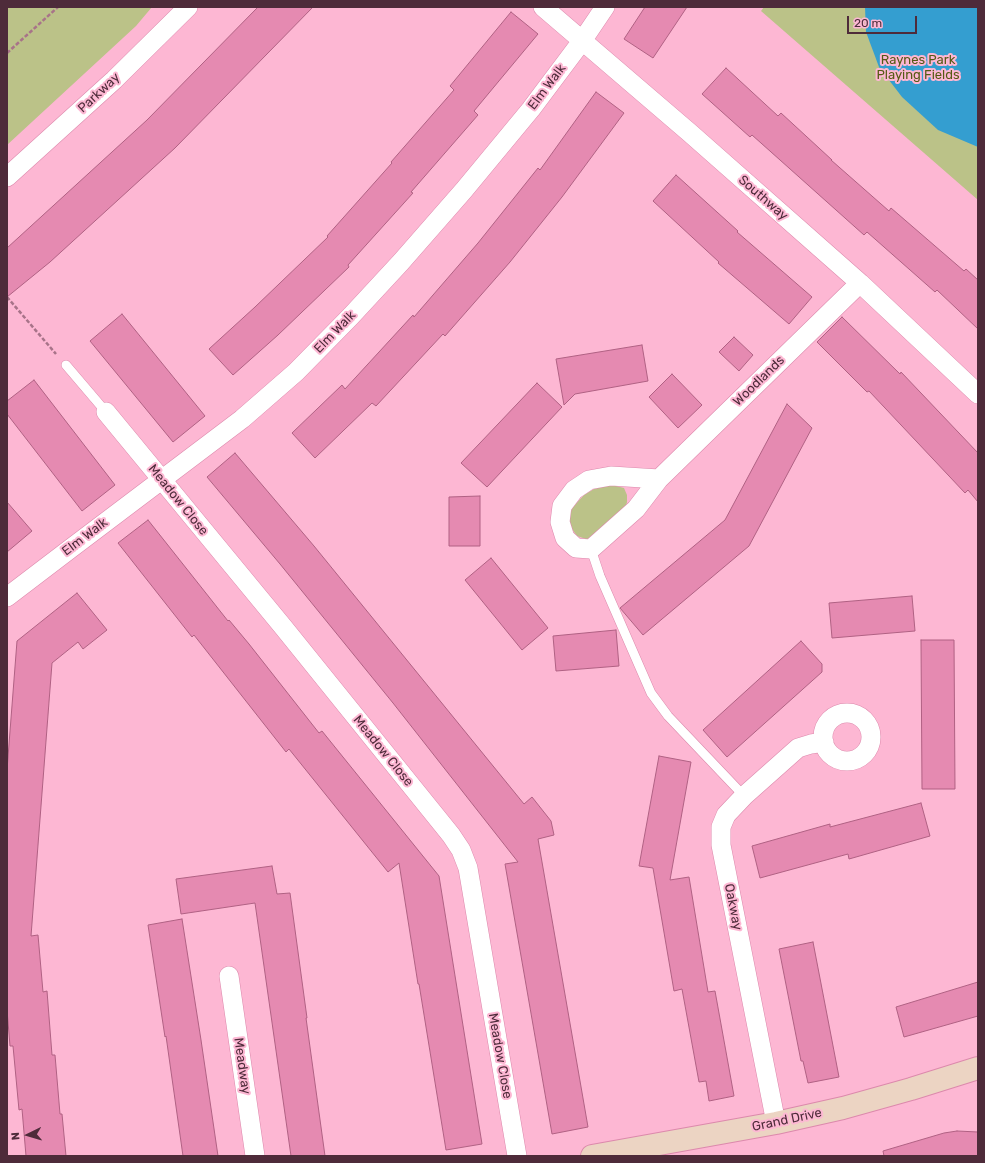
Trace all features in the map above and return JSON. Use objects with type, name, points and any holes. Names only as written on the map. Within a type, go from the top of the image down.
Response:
[{"type":"main road","name":"Grand Drive","points":[[592,1156],[628,1153],[843,1108],[978,1068]]},
{"type":"street","name":"Parkway","points":[[7,177],[114,80],[188,7]]},
{"type":"street","name":"Southway","points":[[543,7],[690,133],[860,283],[978,394]]},
{"type":"street","name":"Elm Walk","points":[[7,597],[242,419],[296,372],[401,262],[464,190],[531,109],[605,7]]},
{"type":"street","name":"Woodlands","points":[[591,549],[636,509],[659,479],[860,283]]},
{"type":"street","name":"Meadow Close","points":[[106,412],[298,646],[451,835],[461,850],[468,868],[517,1156]]},
{"type":"street","points":[[591,549],[576,548],[565,538],[560,522],[562,506],[574,490],[589,480],[611,476],[659,479]]},
{"type":"street","name":"Oakway","points":[[776,1123],[721,845],[721,827],[726,815],[744,796],[798,748],[824,742]]},
{"type":"street","name":"Meadway","points":[[229,976],[255,1156]]},
{"type":"lane","points":[[66,365],[106,412]]},
{"type":"lane","points":[[591,549],[600,576],[651,693],[668,716],[744,796]]},
{"type":"path","points":[[7,53],[58,7]]},
{"type":"path","points":[[7,297],[66,365]]},
{"type":"green space","points":[[7,7],[152,7],[136,26],[7,145]]},
{"type":"green space","name":"Raynes Park Playing Fields","points":[[764,7],[978,7],[978,200],[761,11]]},
{"type":"green space","points":[[606,486],[624,488],[627,495],[625,510],[594,538],[586,539],[577,536],[572,529],[569,519],[572,508],[584,495],[594,489]]},
{"type":"water","points":[[865,7],[978,7],[978,147],[938,130],[902,97],[879,67],[866,32]]},
{"type":"building","points":[[258,7],[313,7],[175,148],[50,262],[7,297],[7,248],[147,120]]},
{"type":"building","points":[[645,7],[687,7],[653,58],[624,39]]},
{"type":"building","points":[[511,12],[538,34],[474,111],[478,115],[411,192],[413,193],[348,265],[349,267],[278,335],[233,375],[209,349],[328,237],[327,236],[454,90],[450,86]]},
{"type":"building","points":[[726,68],[778,116],[781,113],[831,160],[889,211],[891,208],[964,271],[966,269],[978,280],[978,329],[937,290],[935,292],[867,232],[864,235],[752,135],[750,137],[702,94]]},
{"type":"building","points":[[596,92],[624,113],[562,197],[510,262],[445,336],[443,334],[376,406],[372,403],[315,458],[292,433],[342,385],[345,389],[413,315],[414,317],[478,243],[538,168],[540,170]]},
{"type":"building","points":[[676,175],[738,231],[737,232],[812,297],[789,324],[718,263],[719,262],[653,201]]},
{"type":"building","points":[[122,314],[205,416],[173,442],[90,341]]},
{"type":"building","points":[[842,317],[900,374],[901,372],[978,453],[978,502],[968,490],[965,493],[869,391],[867,392],[817,342]]},
{"type":"building","points":[[734,337],[753,355],[739,371],[719,352]]},
{"type":"building","points":[[642,345],[648,381],[575,394],[564,405],[556,359]]},
{"type":"building","points":[[672,374],[702,405],[678,428],[649,397]]},
{"type":"building","points":[[34,380],[115,485],[82,511],[7,414],[7,401]]},
{"type":"building","points":[[537,383],[562,407],[487,487],[461,463]]},
{"type":"building","points":[[787,404],[812,428],[749,546],[643,635],[620,608],[725,520]]},
{"type":"building","points":[[235,453],[314,546],[524,804],[532,797],[551,821],[554,835],[538,839],[588,1127],[552,1134],[505,864],[518,862],[393,703],[207,477]]},
{"type":"building","points":[[480,496],[480,546],[449,546],[449,497]]},
{"type":"building","points":[[7,502],[32,531],[7,552]]},
{"type":"building","points":[[148,520],[319,733],[322,731],[439,876],[482,1144],[446,1150],[399,863],[388,872],[289,749],[286,752],[194,635],[192,637],[118,543]]},
{"type":"building","points":[[491,558],[548,628],[522,650],[465,580]]},
{"type":"building","points":[[77,593],[107,630],[83,649],[78,642],[52,663],[31,936],[38,935],[43,992],[47,991],[52,1055],[55,1055],[60,1114],[62,1114],[66,1156],[26,1156],[22,1109],[19,1110],[13,1046],[10,1046],[7,1010],[7,770],[17,641]]},
{"type":"building","points":[[912,596],[915,631],[832,638],[829,603]]},
{"type":"building","points":[[616,630],[619,666],[556,671],[553,636]]},
{"type":"building","points":[[921,640],[954,640],[955,789],[922,789]]},
{"type":"building","points":[[801,641],[822,664],[822,672],[727,757],[703,730]]},
{"type":"building","points":[[659,756],[691,762],[670,880],[689,877],[708,992],[715,991],[734,1096],[709,1101],[706,1081],[699,1082],[682,989],[674,991],[653,868],[639,866]]},
{"type":"building","points":[[921,803],[930,836],[849,859],[848,854],[760,878],[752,846],[830,824],[830,827]]},
{"type":"building","points":[[272,866],[277,894],[290,893],[325,1156],[291,1156],[255,903],[181,914],[176,879]]},
{"type":"building","points":[[182,919],[218,1156],[183,1156],[148,925]]},
{"type":"building","points":[[813,942],[839,1077],[808,1083],[803,1061],[801,1061],[779,949]]},
{"type":"building","points":[[978,982],[978,1016],[904,1037],[896,1007]]},
{"type":"building","points":[[957,1131],[978,1132],[978,1156],[884,1156],[883,1151],[944,1133]]}]
